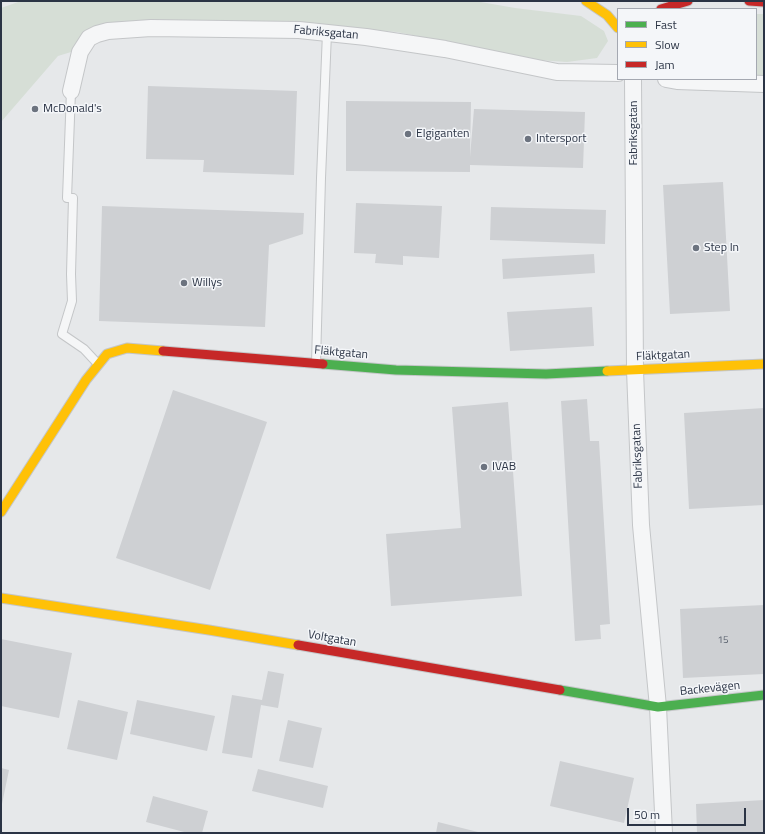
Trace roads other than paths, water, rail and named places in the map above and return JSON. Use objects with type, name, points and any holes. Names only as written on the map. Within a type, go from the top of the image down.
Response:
[{"type":"street","points":[[586,1],[607,15],[617,27]]},
{"type":"street","points":[[664,8],[688,1]]},
{"type":"street","points":[[749,1],[764,2]]},
{"type":"street","name":"Fabriksgatan","points":[[71,91],[80,52],[84,44],[93,36],[108,31],[144,29],[195,28],[299,30],[366,37],[444,49],[557,72],[617,73]]},
{"type":"street","name":"Fabriksgatan","points":[[633,80],[635,370],[641,525],[658,706],[664,833]]},
{"type":"street","points":[[672,80],[764,84]]},
{"type":"street","name":"Fläktgatan","points":[[1,512],[86,380],[107,354],[127,348],[396,370],[539,373],[764,364]]},
{"type":"street","name":"Voltgatan","points":[[1,598],[209,630],[658,706]]},
{"type":"street","name":"Backevägen","points":[[658,706],[699,703],[764,695]]},
{"type":"lane","points":[[316,363],[327,33]]},
{"type":"lane","points":[[71,91],[67,198],[73,198],[71,274],[72,301],[62,334],[84,350],[99,365]]},
{"type":"place","name":"McDonald's","points":[[35,109]]},
{"type":"place","name":"Elgiganten","points":[[408,134]]},
{"type":"place","name":"Intersport","points":[[528,139]]},
{"type":"place","name":"Step In","points":[[696,248]]},
{"type":"place","name":"Willys","points":[[184,283]]},
{"type":"place","name":"IVAB","points":[[484,467]]}]
